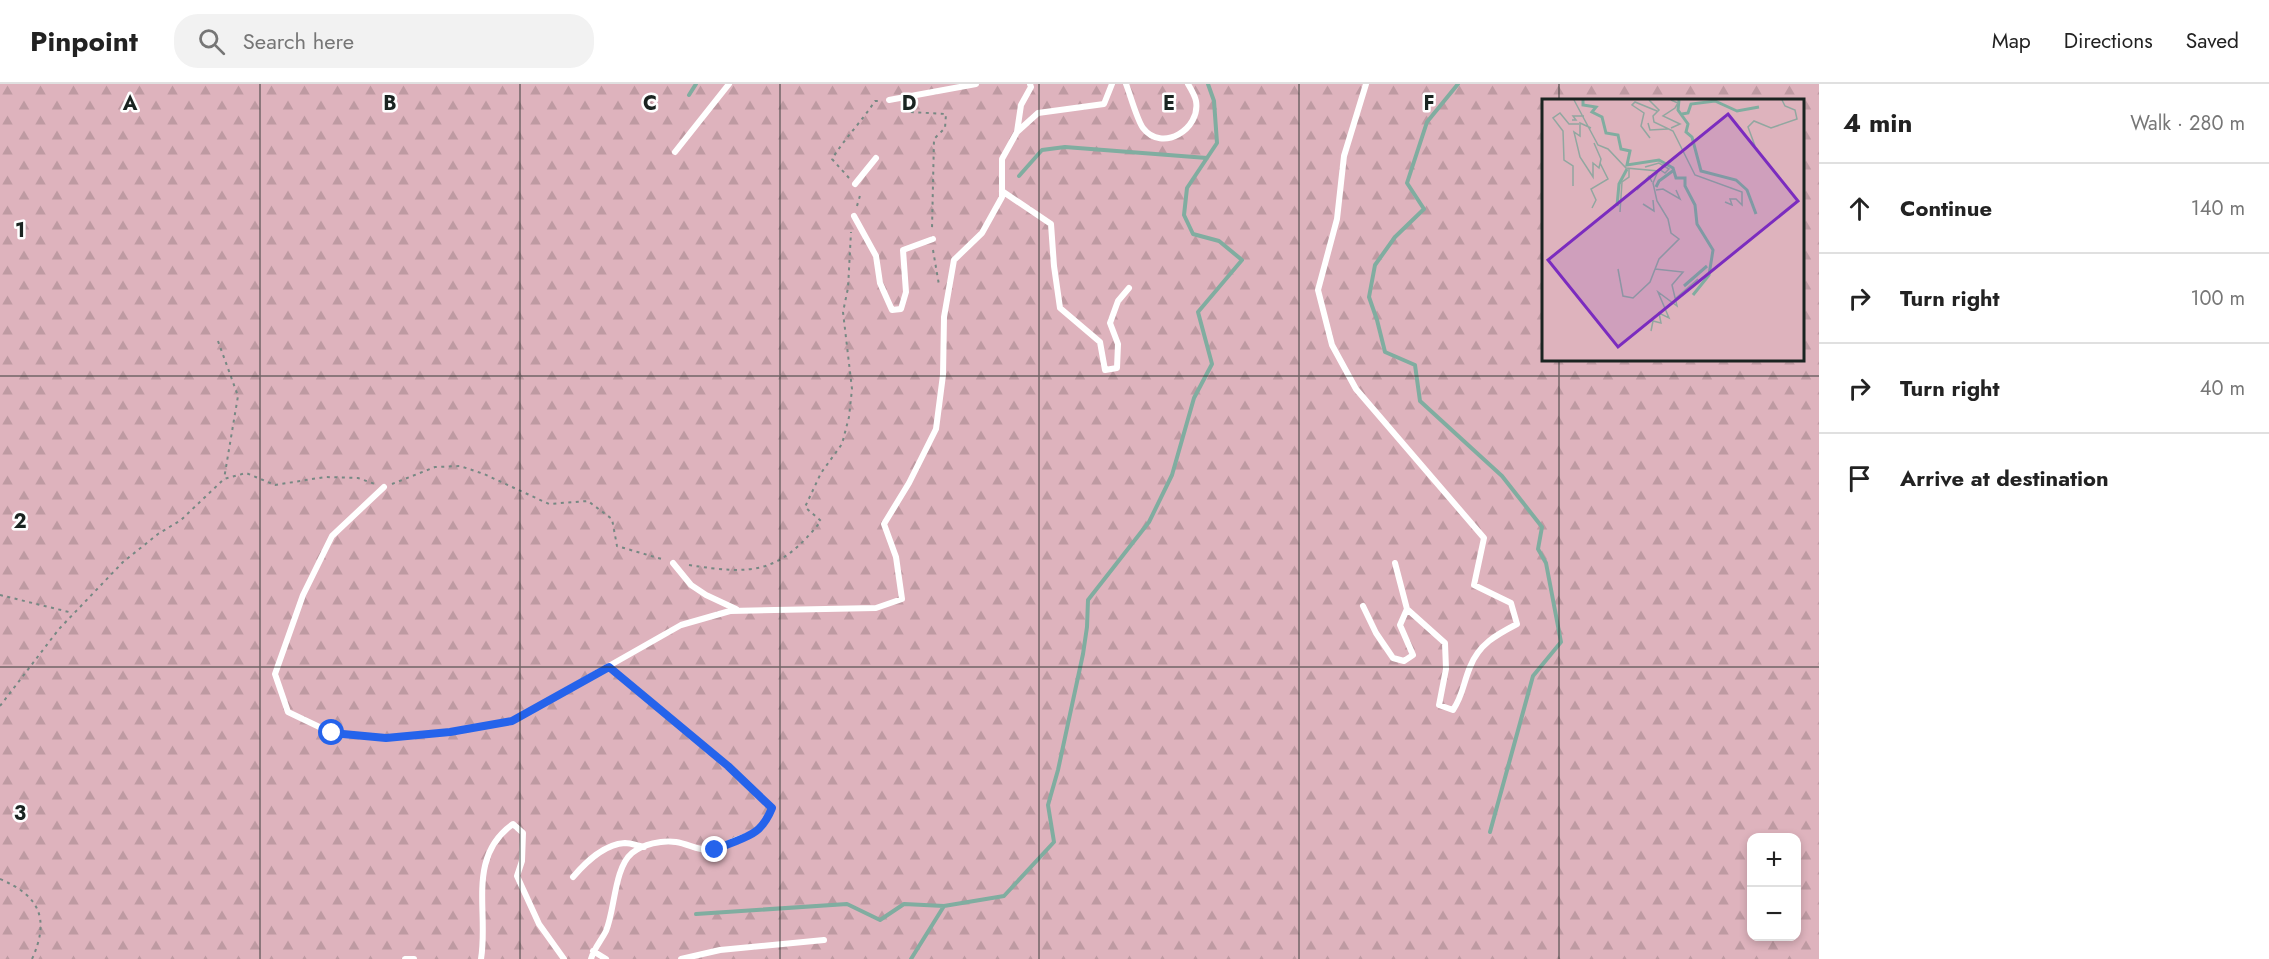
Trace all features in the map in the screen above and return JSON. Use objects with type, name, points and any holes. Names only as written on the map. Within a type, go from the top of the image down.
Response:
[{"type":"lane","points":[[675,152],[729,84]]},
{"type":"lane","points":[[889,100],[976,84]]},
{"type":"lane","points":[[1017,132],[1021,105],[1031,87],[1030,84]]},
{"type":"lane","points":[[384,487],[332,536],[303,595],[275,674],[288,712],[332,733],[386,738],[450,732],[512,721],[681,625],[730,611],[876,608],[902,599],[896,557],[884,524],[909,483],[936,429],[943,375],[944,317],[954,260],[982,233],[1002,197],[1002,159],[1017,132],[1038,113],[1104,104],[1112,84]]},
{"type":"lane","points":[[1126,84],[1143,128],[1155,137],[1175,138],[1185,131],[1194,118],[1196,102],[1188,84]]},
{"type":"lane","points":[[1366,84],[1344,156],[1337,219],[1318,290],[1332,345],[1356,389],[1484,538],[1473,585],[1511,603],[1517,624],[1490,638],[1470,666],[1462,698],[1453,710],[1439,705],[1446,669],[1445,643],[1407,609],[1395,563]]},
{"type":"lane","points":[[855,184],[876,158]]},
{"type":"lane","points":[[1002,191],[1051,224],[1060,308],[1100,342],[1105,370],[1117,368],[1118,344],[1110,323],[1119,301],[1129,288]]},
{"type":"lane","points":[[854,216],[876,256],[880,283],[892,310],[901,309],[906,292],[903,250],[933,239]]},
{"type":"lane","points":[[673,563],[691,585],[739,611]]},
{"type":"lane","points":[[1363,606],[1376,633],[1393,658],[1404,661],[1413,655],[1400,625],[1407,609]]},
{"type":"lane","points":[[591,959],[593,951],[606,930],[621,870],[631,854],[654,843],[676,842],[698,849],[715,850],[732,841],[749,837],[766,823],[772,808],[728,766],[609,667]]},
{"type":"lane","points":[[481,959],[482,876],[493,843],[501,832],[513,824],[523,833],[522,861],[517,876],[539,924],[564,959]]},
{"type":"lane","points":[[573,877],[602,850],[624,843],[645,847]]},
{"type":"lane","points":[[681,959],[720,950],[824,940]]},
{"type":"lane","points":[[593,951],[606,959]]},
{"type":"lane","points":[[405,959],[414,959]]},
{"type":"path","points":[[0,706],[58,629],[123,562],[158,534],[181,520],[224,479],[246,473],[275,485],[325,477],[358,478],[384,487],[435,467],[460,466],[484,474],[549,504],[588,501],[612,519],[617,546],[673,563],[733,571],[759,567],[781,560],[798,548],[821,521],[805,507],[821,473],[842,444],[849,417],[852,389],[843,312],[848,288],[854,216],[861,192],[832,159],[845,137],[863,119],[875,101],[889,100],[910,112],[946,114],[945,128],[934,139],[933,258],[937,283],[947,296]]},
{"type":"path","points":[[218,341],[238,396],[224,479]]},
{"type":"path","points":[[0,595],[74,614]]},
{"type":"path","points":[[0,879],[16,886],[34,901],[40,918],[41,936],[32,959]]},
{"type":"green space","points":[[0,84],[1819,84],[1819,959],[0,959]]},
{"type":"waterway","points":[[689,95],[696,84]]},
{"type":"waterway","points":[[911,959],[944,906],[1004,896],[1054,842],[1048,805],[1058,770],[1083,654],[1088,600],[1149,522],[1172,475],[1194,398],[1212,364],[1198,312],[1242,260],[1219,241],[1193,234],[1184,215],[1187,188],[1217,143],[1214,101],[1208,84]]},
{"type":"waterway","points":[[1458,84],[1427,122],[1407,183],[1424,209],[1395,237],[1375,265],[1369,297],[1385,352],[1415,365],[1420,401],[1502,476],[1542,527],[1538,549],[1546,563],[1561,642],[1533,676],[1490,832]]},
{"type":"waterway","points":[[1019,176],[1042,150],[1065,147],[1207,158]]},
{"type":"waterway","points":[[696,914],[847,904],[880,920],[904,904],[944,906]]},
{"type":"route","points":[[332,733],[386,738],[450,732],[512,721],[609,667],[728,766],[772,808],[766,823],[749,837],[732,841],[715,850]]}]
